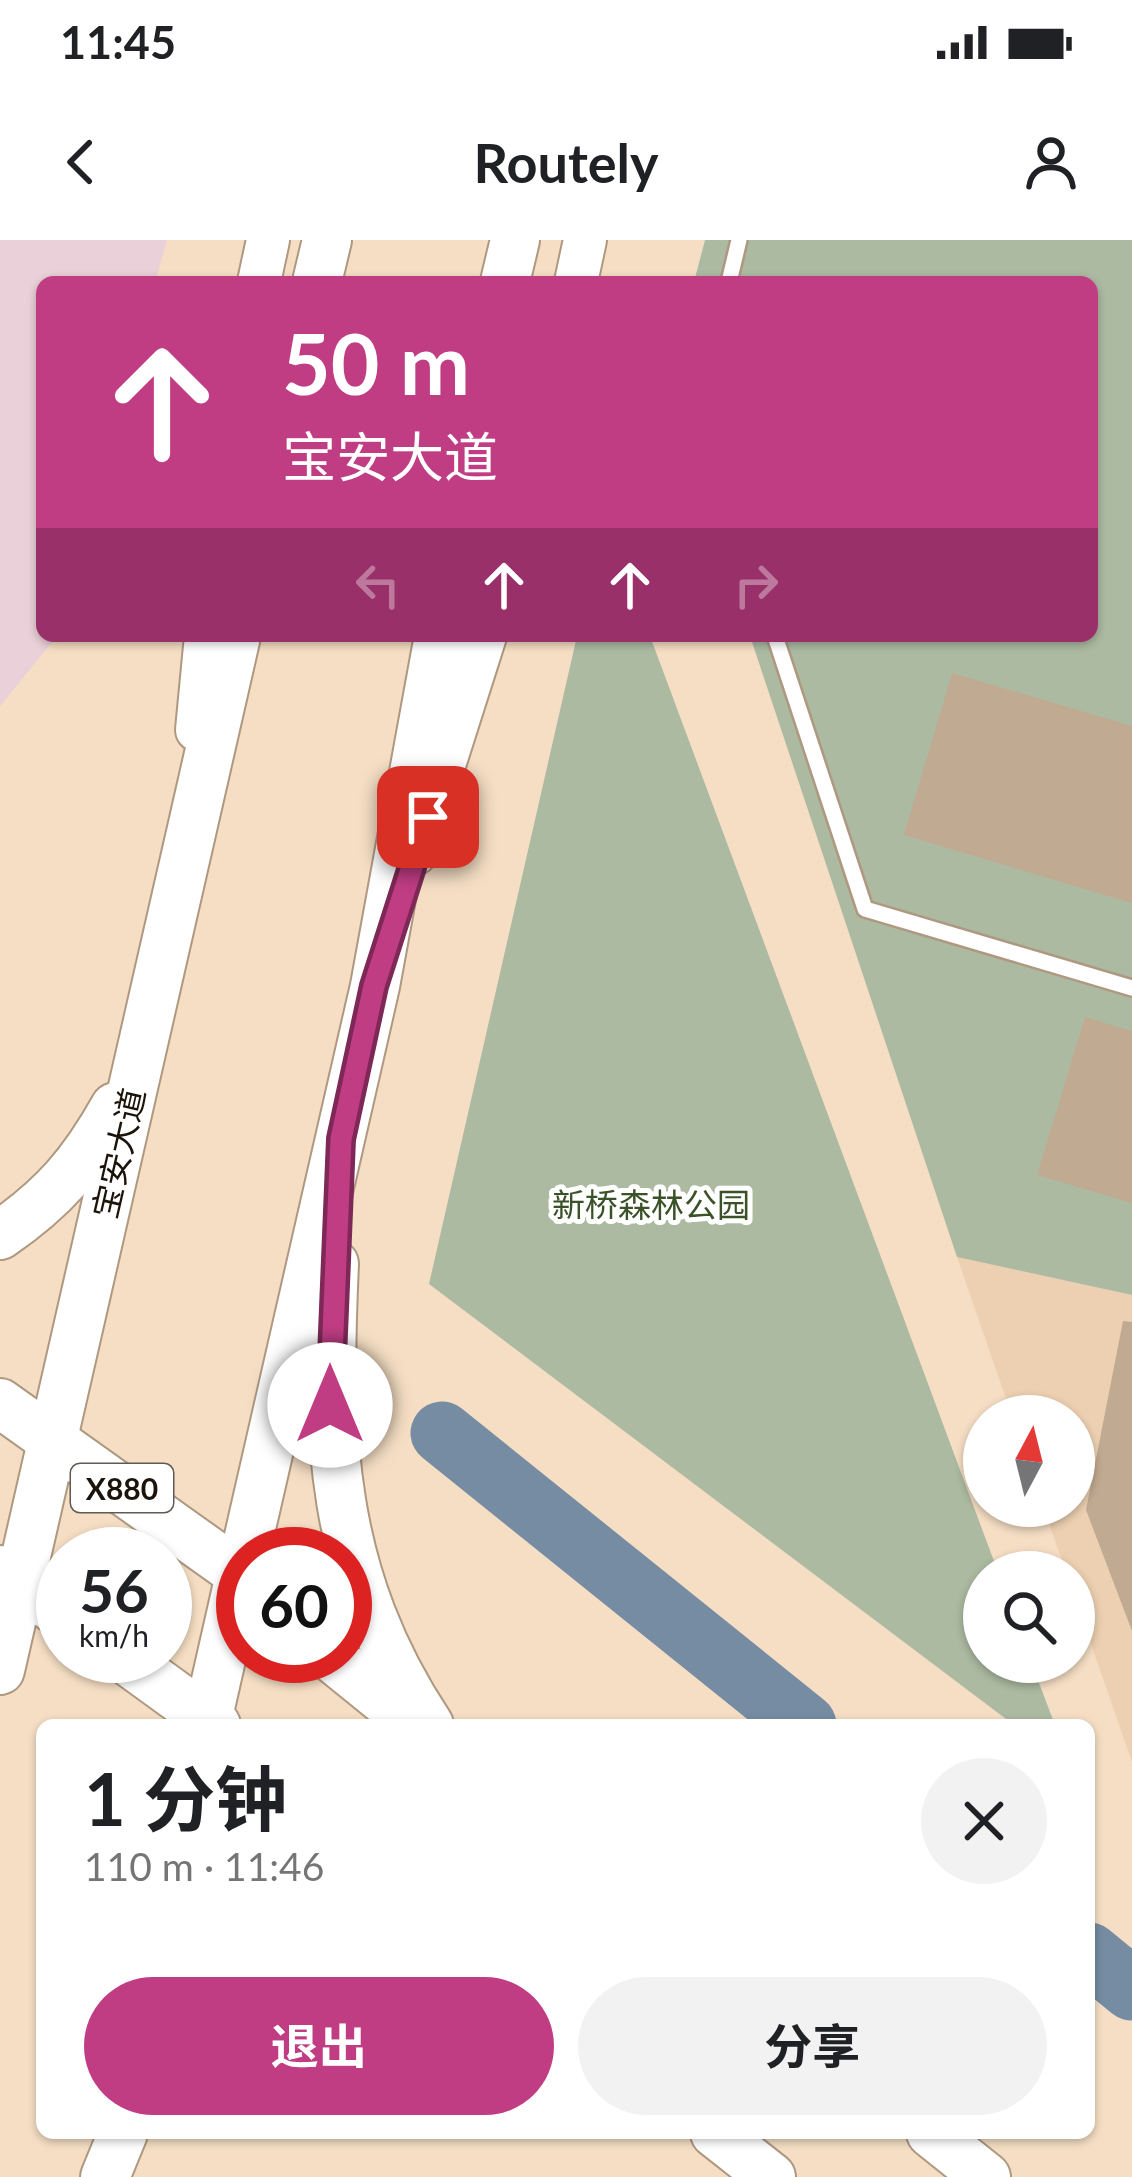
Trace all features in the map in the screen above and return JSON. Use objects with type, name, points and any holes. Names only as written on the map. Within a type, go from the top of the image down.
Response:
[{"type":"main road","points":[[260,276],[268,240]]},
{"type":"main road","points":[[318,276],[327,240]]},
{"type":"main road","points":[[506,276],[515,240]]},
{"type":"main road","points":[[577,276],[585,240]]},
{"type":"main road","points":[[185,859],[205,642]]},
{"type":"main road","name":"宝安大道","points":[[0,1670],[9,1577],[52,1438],[235,642]]},
{"type":"main road","points":[[252,1527],[374,986],[438,642]]},
{"type":"main road","points":[[374,986],[483,642]]},
{"type":"main road","points":[[0,1235],[40,1208],[75,1172],[138,1066]]},
{"type":"main road","points":[[341,1139],[329,1377],[336,1479],[349,1545],[373,1618],[425,1719]]},
{"type":"main road","name":"X880","points":[[0,1402],[216,1548]]},
{"type":"main road","points":[[9,1577],[36,1596]]},
{"type":"main road","points":[[157,1683],[206,1719]]},
{"type":"main road","points":[[211,1719],[218,1683]]},
{"type":"main road","points":[[364,1683],[409,1719]]},
{"type":"main road","points":[[102,2177],[108,2139]]},
{"type":"main road","points":[[102,2177],[120,2139]]},
{"type":"main road","points":[[724,2139],[771,2177]]},
{"type":"main road","points":[[938,2139],[986,2177]]},
{"type":"lane","points":[[730,276],[739,240]]},
{"type":"lane","points":[[777,642],[865,909],[1132,988]]},
{"type":"shaded area","points":[[0,240],[167,240],[157,276],[36,276],[36,642],[52,642],[0,706]]},
{"type":"shaded area","points":[[957,1257],[1132,1295],[1132,1762],[1095,1655],[1095,1551],[1059,1551],[1050,1527],[1095,1527],[1095,1395],[1005,1395]]},
{"type":"green space","points":[[705,240],[1132,240],[1132,1295],[957,1257],[752,642],[1098,642],[1098,276],[696,276]]},
{"type":"green space","name":"新桥森林公园","points":[[576,642],[652,642],[963,1478],[963,1527],[981,1527],[990,1551],[963,1551],[963,1683],[1039,1683],[1053,1719],[1006,1719],[429,1284]]},
{"type":"building","points":[[952,673],[1132,726],[1132,903],[904,835]]},
{"type":"building","points":[[1085,1017],[1132,1031],[1132,1203],[1037,1175]]},
{"type":"building","points":[[1123,1321],[1132,1322],[1132,1631],[1092,1527],[1095,1464]]},
{"type":"waterway","points":[[442,1433],[798,1719]]},
{"type":"waterway","points":[[1095,1959],[1132,1989]]},
{"type":"route","points":[[330,1405],[341,1139],[374,986],[428,817]]}]
